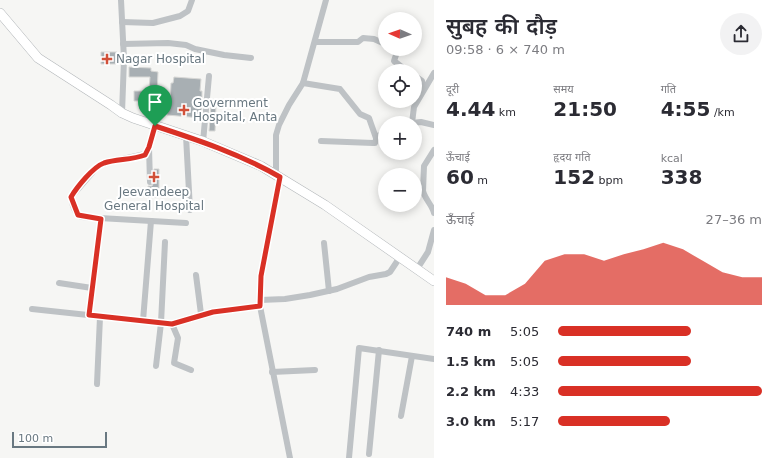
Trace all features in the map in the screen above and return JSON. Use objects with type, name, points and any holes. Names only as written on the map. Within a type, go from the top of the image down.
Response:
[{"type":"main road","points":[[0,13],[38,58],[111,104],[122,113],[246,159],[278,176],[325,205],[434,281]]},
{"type":"street","points":[[121,0],[124,66],[122,113]]},
{"type":"street","points":[[122,22],[154,23],[180,16],[187,12],[192,0]]},
{"type":"street","points":[[290,458],[272,372],[260,303],[261,276],[278,176],[276,135],[279,125],[289,105],[303,83],[326,0]]},
{"type":"street","points":[[315,42],[358,42],[363,38],[374,38],[378,40]]},
{"type":"street","points":[[123,44],[186,44],[195,49],[224,55],[251,58]]},
{"type":"street","points":[[396,56],[394,61],[398,64]]},
{"type":"street","points":[[412,116],[413,109],[434,73]]},
{"type":"street","points":[[203,142],[209,76]]},
{"type":"street","points":[[422,81],[424,88]]},
{"type":"street","points":[[303,83],[340,89],[360,114],[369,118],[376,138]]},
{"type":"street","points":[[422,122],[434,125]]},
{"type":"street","points":[[155,126],[146,153],[142,156],[105,163],[98,166],[72,196],[72,202],[78,215],[101,219],[186,223]]},
{"type":"street","points":[[321,141],[373,144],[375,143],[378,135]]},
{"type":"street","points":[[186,136],[190,210]]},
{"type":"street","points":[[149,147],[150,182]]},
{"type":"street","points":[[434,150],[423,168],[424,193],[434,214]]},
{"type":"street","points":[[89,315],[101,219]]},
{"type":"street","points":[[143,321],[151,221]]},
{"type":"street","points":[[417,269],[428,252],[434,230]]},
{"type":"street","points":[[156,366],[161,323],[165,242]]},
{"type":"street","points":[[324,243],[329,291]]},
{"type":"street","points":[[32,309],[172,324],[201,314],[329,291],[368,277],[388,273],[400,257]]},
{"type":"street","points":[[196,275],[201,314]]},
{"type":"street","points":[[59,283],[92,288]]},
{"type":"street","points":[[97,384],[100,317]]},
{"type":"street","points":[[172,324],[178,337],[174,363],[178,366],[191,370]]},
{"type":"street","points":[[349,458],[359,348],[434,359]]},
{"type":"street","points":[[369,454],[379,350]]},
{"type":"street","points":[[401,416],[412,356]]},
{"type":"street","points":[[272,372],[315,370]]},
{"type":"building","points":[[101,52],[117,52],[116,64],[101,64]]},
{"type":"building","points":[[129,67],[151,68],[151,71],[158,72],[157,95],[154,95],[154,101],[134,101],[134,91],[149,91],[150,77],[129,77]]},
{"type":"building","points":[[174,77],[201,79],[201,118],[167,115],[167,108],[170,108],[171,83],[173,83]]},
{"type":"building","points":[[211,105],[216,106],[215,131],[209,131]]},
{"type":"building","points":[[154,169],[159,169],[159,197],[148,198],[148,186],[152,186],[154,182]]},
{"type":"place","name":"Nagar Hospital","points":[[107,59]]},
{"type":"place","name":"Government Hospital, Anta","points":[[184,110]]},
{"type":"place","name":"Jeevandeep General Hospital","points":[[154,177]]},
{"type":"route","points":[[155,126],[202,141],[261,166],[280,177],[261,276],[260,306],[201,314],[172,324],[89,315],[101,219],[82,217],[78,215],[71,197],[96,167],[105,163],[145,155],[155,126]]}]
